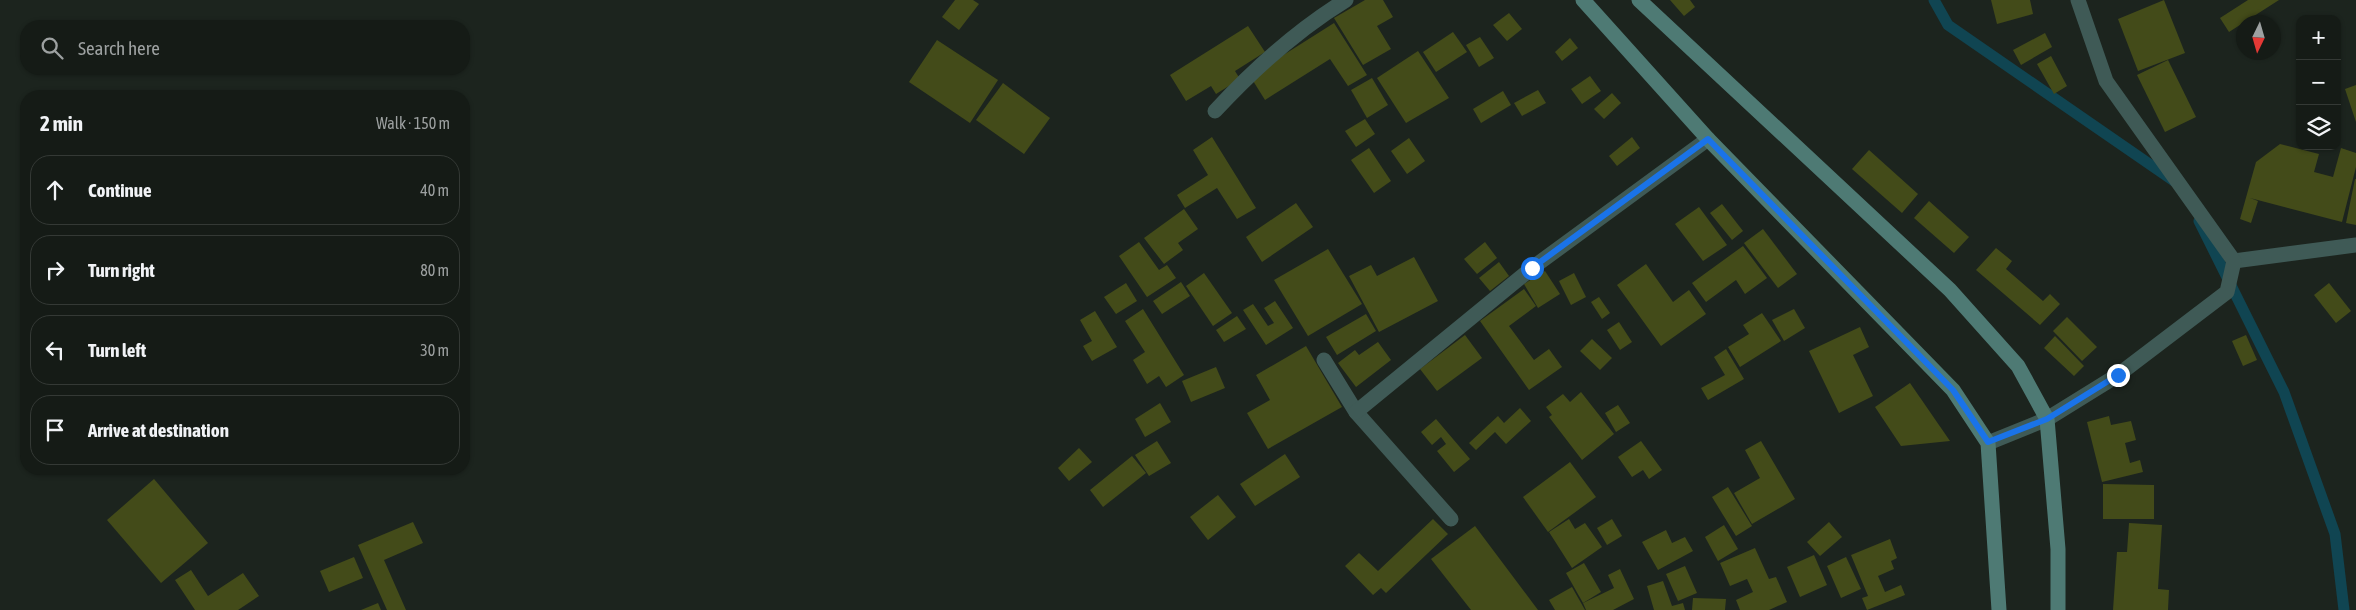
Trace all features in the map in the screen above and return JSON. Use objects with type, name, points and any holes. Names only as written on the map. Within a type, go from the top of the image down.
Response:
[{"type":"main road","points":[[1583,0],[1708,139],[1953,390],[1988,442],[1999,610]]},
{"type":"main road","points":[[1639,0],[1950,290],[2018,366],[2047,419],[2058,549],[2058,610]]},
{"type":"street","points":[[1214,111],[1250,74],[1322,15],[1346,0]]},
{"type":"street","points":[[1988,442],[2047,419],[2118,375],[2227,292],[2234,261],[2106,81],[2078,0]]},
{"type":"street","points":[[1356,412],[1532,268],[1708,139]]},
{"type":"street","points":[[2234,261],[2356,244]]},
{"type":"street","points":[[1324,360],[1356,412],[1451,519]]},
{"type":"building","points":[[955,0],[973,0],[979,4],[959,30],[942,17]]},
{"type":"building","points":[[1365,0],[1383,0],[1393,17],[1377,26],[1391,49],[1363,65],[1334,18]]},
{"type":"building","points":[[1670,0],[1690,0],[1695,7],[1684,16]]},
{"type":"building","points":[[1991,0],[2030,0],[2033,14],[1997,24]]},
{"type":"building","points":[[2164,0],[2185,53],[2138,71],[2118,19]]},
{"type":"building","points":[[2248,0],[2279,0],[2256,15],[2236,15],[2236,28],[2229,32],[2220,18]]},
{"type":"building","points":[[1509,13],[1522,29],[1507,41],[1493,25]]},
{"type":"building","points":[[1334,23],[1367,75],[1348,86],[1330,59],[1265,100],[1250,76]]},
{"type":"building","points":[[1248,26],[1265,52],[1235,71],[1240,79],[1216,94],[1211,86],[1186,101],[1170,75]]},
{"type":"building","points":[[1453,32],[1467,52],[1436,72],[1423,52]]},
{"type":"building","points":[[2045,33],[2052,47],[2021,65],[2013,50]]},
{"type":"building","points":[[1480,37],[1494,58],[1479,67],[1466,45]]},
{"type":"building","points":[[1570,38],[1578,48],[1562,61],[1555,52]]},
{"type":"building","points":[[937,40],[998,80],[970,123],[909,82]]},
{"type":"building","points":[[1418,51],[1449,98],[1406,123],[1377,78]]},
{"type":"building","points":[[2051,56],[2067,86],[2054,94],[2037,64]]},
{"type":"building","points":[[2168,60],[2196,117],[2165,132],[2137,75]]},
{"type":"building","points":[[1590,76],[1601,91],[1582,104],[1571,89]]},
{"type":"building","points":[[1372,78],[1388,105],[1367,118],[1351,90]]},
{"type":"building","points":[[1003,83],[1050,118],[1024,154],[976,120]]},
{"type":"building","points":[[2356,85],[2356,122],[2345,89]]},
{"type":"building","points":[[1538,90],[1546,103],[1522,116],[1514,103]]},
{"type":"building","points":[[1503,91],[1511,105],[1481,123],[1473,109]]},
{"type":"building","points":[[1612,93],[1621,103],[1604,119],[1594,109]]},
{"type":"building","points":[[1365,119],[1375,134],[1356,147],[1345,131]]},
{"type":"building","points":[[1212,137],[1256,208],[1237,219],[1217,188],[1185,208],[1177,195],[1208,175],[1193,150]]},
{"type":"building","points":[[1632,137],[1640,148],[1617,166],[1609,156]]},
{"type":"building","points":[[1409,138],[1425,161],[1407,174],[1391,151]]},
{"type":"building","points":[[2280,144],[2296,148],[2296,150],[2319,154],[2314,172],[2333,177],[2341,148],[2356,153],[2356,167],[2342,222],[2250,198],[2258,201],[2251,223],[2240,219],[2256,162]]},
{"type":"building","points":[[1369,148],[1391,181],[1374,193],[1351,160]]},
{"type":"building","points":[[1869,150],[1918,194],[1902,213],[1852,169]]},
{"type":"building","points":[[2356,179],[2356,225],[2346,223]]},
{"type":"building","points":[[1929,201],[1969,237],[1954,253],[1914,218]]},
{"type":"building","points":[[1296,203],[1313,227],[1262,262],[1246,237]]},
{"type":"building","points":[[1722,204],[1743,231],[1732,240],[1710,213]]},
{"type":"building","points":[[1699,207],[1727,245],[1703,261],[1675,224]]},
{"type":"building","points":[[1184,209],[1198,229],[1178,243],[1183,250],[1164,264],[1144,238]]},
{"type":"building","points":[[1763,229],[1797,274],[1778,288],[1744,243]]},
{"type":"building","points":[[1139,242],[1159,270],[1167,265],[1176,278],[1147,297],[1119,256]]},
{"type":"building","points":[[1485,242],[1497,258],[1477,274],[1464,259]]},
{"type":"building","points":[[1743,246],[1767,278],[1745,294],[1736,280],[1706,302],[1692,283]]},
{"type":"building","points":[[1996,248],[2012,261],[2006,269],[2043,301],[2050,294],[2060,304],[2040,325],[1976,270]]},
{"type":"building","points":[[1328,249],[1362,304],[1308,336],[1274,280]]},
{"type":"building","points":[[1414,257],[1438,301],[1379,332],[1349,276],[1371,265],[1377,276]]},
{"type":"building","points":[[1499,262],[1509,276],[1490,291],[1479,278]]},
{"type":"building","points":[[1646,264],[1673,302],[1689,290],[1706,314],[1661,346],[1617,285]]},
{"type":"building","points":[[1545,271],[1560,294],[1538,308],[1524,284]]},
{"type":"building","points":[[1204,273],[1232,313],[1213,326],[1186,286]]},
{"type":"building","points":[[1574,273],[1586,297],[1571,305],[1559,281]]},
{"type":"building","points":[[1181,282],[1190,296],[1162,314],[1153,301]]},
{"type":"building","points":[[1126,283],[1137,301],[1116,314],[1104,297]]},
{"type":"building","points":[[2329,283],[2351,311],[2336,323],[2314,295]]},
{"type":"building","points":[[1524,289],[1536,306],[1509,326],[1534,360],[1549,349],[1562,367],[1529,390],[1480,321]]},
{"type":"building","points":[[1599,297],[1610,313],[1602,319],[1591,302]]},
{"type":"building","points":[[1275,301],[1293,328],[1266,345],[1243,310],[1253,304],[1268,326],[1274,323],[1264,308]]},
{"type":"building","points":[[1143,309],[1184,375],[1166,387],[1159,376],[1147,384],[1133,360],[1145,352],[1125,321]]},
{"type":"building","points":[[1794,309],[1805,328],[1784,341],[1772,320]]},
{"type":"building","points":[[1095,311],[1117,347],[1092,361],[1083,346],[1092,341],[1080,320]]},
{"type":"building","points":[[1762,313],[1781,341],[1740,367],[1728,347],[1749,334],[1743,325]]},
{"type":"building","points":[[1366,314],[1376,331],[1337,355],[1326,337]]},
{"type":"building","points":[[1237,316],[1246,329],[1224,342],[1216,330]]},
{"type":"building","points":[[2067,317],[2097,347],[2082,361],[2053,331]]},
{"type":"building","points":[[1619,322],[1632,342],[1620,350],[1607,330]]},
{"type":"building","points":[[1860,327],[1869,347],[1853,355],[1873,396],[1839,413],[1809,351]]},
{"type":"building","points":[[1465,335],[1482,358],[1437,391],[1420,369]]},
{"type":"building","points":[[2246,335],[2257,360],[2243,366],[2232,341]]},
{"type":"building","points":[[2055,336],[2084,366],[2074,376],[2044,348]]},
{"type":"building","points":[[1592,339],[1612,358],[1600,370],[1580,351]]},
{"type":"building","points":[[1378,342],[1391,360],[1356,387],[1338,363],[1355,350],[1359,355]]},
{"type":"building","points":[[1306,346],[1342,407],[1268,449],[1247,413],[1270,400],[1256,375]]},
{"type":"building","points":[[1726,349],[1744,379],[1708,400],[1701,388],[1725,375],[1714,357]]},
{"type":"building","points":[[1216,367],[1225,388],[1191,402],[1182,381]]},
{"type":"building","points":[[1910,383],[1950,441],[1901,446],[1875,407]]},
{"type":"building","points":[[1581,392],[1614,434],[1582,460],[1549,417],[1552,415],[1546,407],[1563,394],[1570,402]]},
{"type":"building","points":[[1160,403],[1171,422],[1145,437],[1135,419]]},
{"type":"building","points":[[1618,405],[1630,423],[1616,432],[1605,413]]},
{"type":"building","points":[[1520,408],[1531,421],[1506,444],[1495,432],[1476,450],[1469,443],[1498,416],[1504,423]]},
{"type":"building","points":[[2109,416],[2111,425],[2131,421],[2136,440],[2125,443],[2130,463],[2140,460],[2143,472],[2102,482],[2087,422]]},
{"type":"building","points":[[1436,419],[1470,459],[1454,472],[1437,451],[1446,444],[1441,437],[1432,445],[1421,432]]},
{"type":"building","points":[[1157,441],[1171,463],[1149,476],[1135,455]]},
{"type":"building","points":[[1641,441],[1662,470],[1649,479],[1643,470],[1632,477],[1618,457]]},
{"type":"building","points":[[1761,441],[1795,499],[1752,524],[1734,493],[1760,478],[1745,450]]},
{"type":"building","points":[[1079,448],[1092,462],[1069,481],[1058,468]]},
{"type":"building","points":[[1285,454],[1300,477],[1255,506],[1240,484]]},
{"type":"building","points":[[1132,456],[1146,473],[1103,507],[1090,490]]},
{"type":"building","points":[[1570,462],[1596,497],[1548,532],[1523,497]]},
{"type":"building","points":[[154,479],[208,543],[161,583],[107,520]]},
{"type":"building","points":[[2103,484],[2154,485],[2154,519],[2103,519]]},
{"type":"building","points":[[1728,487],[1752,526],[1736,536],[1712,497]]},
{"type":"building","points":[[1218,495],[1236,517],[1208,540],[1190,517]]},
{"type":"building","points":[[1433,519],[1448,534],[1386,593],[1381,588],[1373,595],[1345,566],[1359,553],[1378,571]]},
{"type":"building","points":[[1569,519],[1575,529],[1585,523],[1602,547],[1572,568],[1549,532]]},
{"type":"building","points":[[1612,519],[1622,536],[1607,545],[1597,528]]},
{"type":"building","points":[[413,522],[423,543],[384,560],[406,610],[387,610],[358,545]]},
{"type":"building","points":[[1829,522],[1842,537],[1820,556],[1807,542]]},
{"type":"building","points":[[2129,523],[2162,525],[2158,589],[2169,590],[2168,610],[2113,610],[2117,552],[2127,552]]},
{"type":"building","points":[[1724,525],[1738,549],[1718,561],[1705,537]]},
{"type":"building","points":[[1475,526],[1538,610],[1471,610],[1431,559]]},
{"type":"building","points":[[1666,530],[1672,543],[1685,537],[1693,551],[1658,570],[1642,542]]},
{"type":"building","points":[[1890,539],[1897,558],[1891,561],[1894,569],[1878,576],[1885,592],[1901,585],[1905,595],[1867,610],[1862,598],[1868,596],[1851,555]]},
{"type":"building","points":[[1755,548],[1769,579],[1776,577],[1787,602],[1769,610],[1740,610],[1736,600],[1753,592],[1747,579],[1730,586],[1720,563]]},
{"type":"building","points":[[1814,555],[1827,585],[1800,597],[1787,567]]},
{"type":"building","points":[[354,557],[363,578],[329,592],[320,571]]},
{"type":"building","points":[[1846,557],[1861,589],[1841,598],[1827,566]]},
{"type":"building","points":[[1584,563],[1601,592],[1583,603],[1566,573]]},
{"type":"building","points":[[1685,566],[1697,593],[1678,601],[1666,574]]},
{"type":"building","points":[[1620,569],[1634,599],[1613,610],[1586,610],[1583,603],[1614,588],[1608,575]]},
{"type":"building","points":[[191,570],[208,596],[243,573],[259,596],[238,610],[195,610],[175,580]]},
{"type":"building","points":[[1663,581],[1672,606],[1683,603],[1685,610],[1654,610],[1647,586]]},
{"type":"building","points":[[1572,587],[1585,610],[1555,610],[1549,600]]},
{"type":"building","points":[[1693,598],[1726,599],[1725,610],[1692,610]]},
{"type":"building","points":[[378,603],[381,610],[361,610]]},
{"type":"waterway","points":[[1934,0],[1948,25],[2174,181]]},
{"type":"waterway","points":[[2199,221],[2284,392],[2335,534],[2344,610]]},
{"type":"route","points":[[1532,268],[1708,139],[1953,390],[1988,442],[2047,419],[2118,375]]}]
